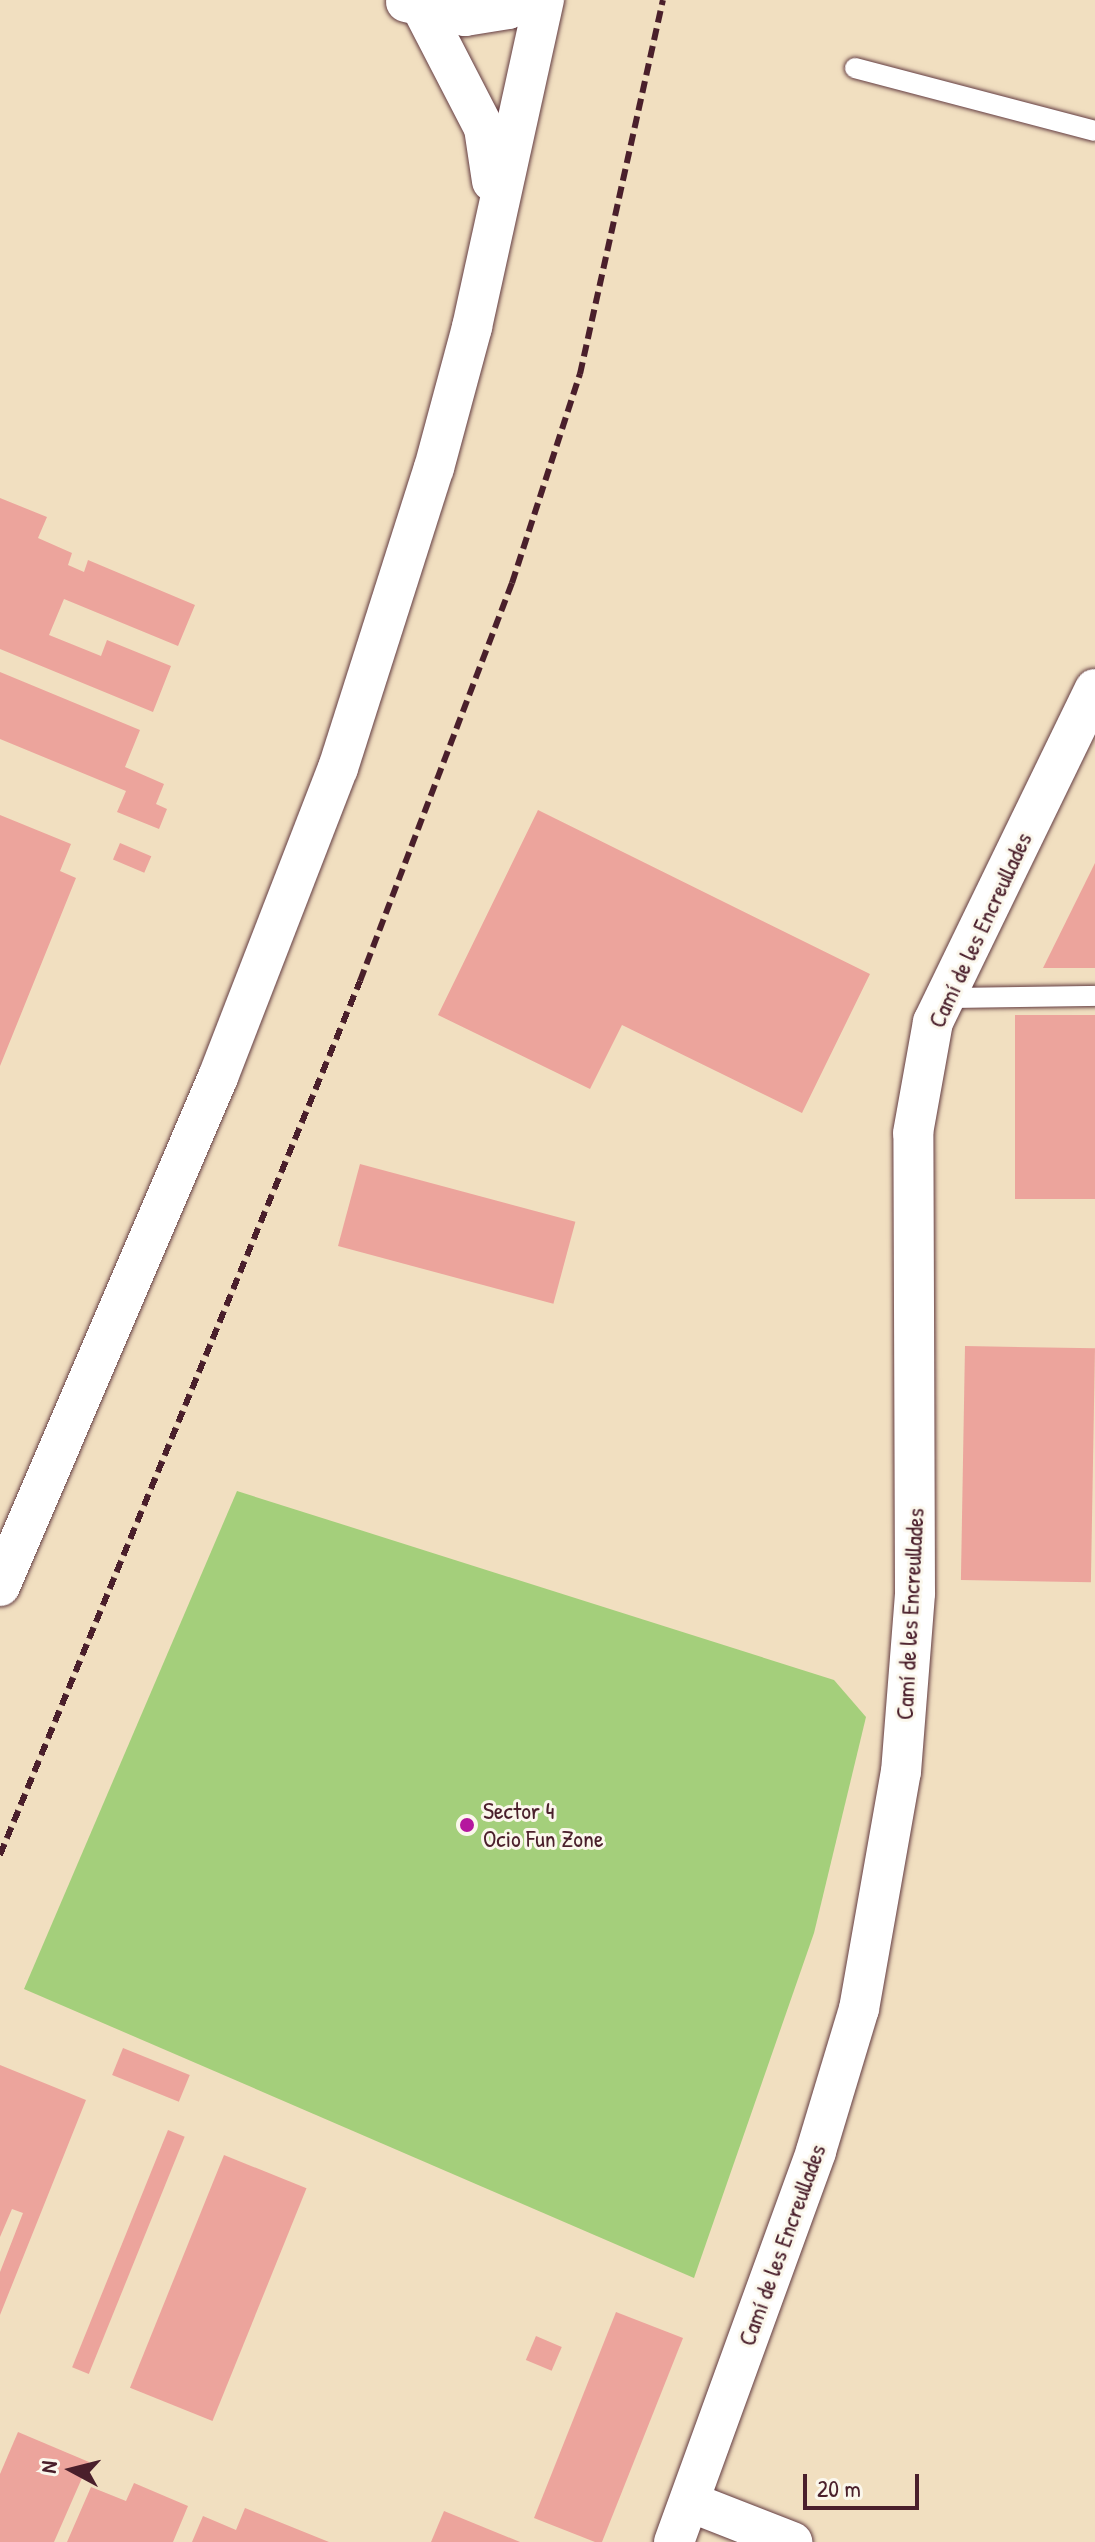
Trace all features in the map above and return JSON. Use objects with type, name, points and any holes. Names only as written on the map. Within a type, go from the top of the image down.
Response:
[{"type":"street","points":[[412,5],[465,16],[508,9],[526,0]]},
{"type":"street","points":[[0,1586],[218,1077],[338,768],[434,468],[544,0]]},
{"type":"street","points":[[412,5],[484,128],[491,160],[494,221]]},
{"type":"street","name":"Camí de les Encreullades","points":[[674,2542],[816,2151],[859,2009],[901,1772],[915,1593],[913,1133],[933,1022],[1095,689]]},
{"type":"street","points":[[690,2502],[792,2542]]},
{"type":"lane","points":[[855,68],[1095,131]]},
{"type":"lane","points":[[945,998],[1095,996]]},
{"type":"green space","name":"Sector 4 Ocio Fun Zone","points":[[237,1491],[834,1680],[866,1717],[814,1933],[694,2278],[24,1989]]},
{"type":"building","points":[[0,498],[47,517],[38,538],[72,553],[68,565],[84,572],[88,560],[195,605],[178,646],[64,599],[49,635],[101,656],[107,640],[171,666],[153,712],[0,649]]},
{"type":"building","points":[[0,672],[140,730],[125,767],[164,784],[156,804],[167,809],[159,829],[117,812],[126,791],[0,739]]},
{"type":"building","points":[[538,810],[870,974],[802,1113],[622,1025],[590,1089],[438,1015]]},
{"type":"building","points":[[0,815],[71,844],[60,871],[76,878],[0,1066]]},
{"type":"building","points":[[120,843],[151,856],[144,873],[113,860]]},
{"type":"building","points":[[1095,863],[1095,968],[1043,968]]},
{"type":"building","points":[[1015,1015],[1095,1015],[1095,1199],[1015,1199]]},
{"type":"building","points":[[360,1164],[575,1222],[553,1304],[338,1246]]},
{"type":"building","points":[[965,1346],[1095,1348],[1091,1582],[961,1580]]},
{"type":"building","points":[[123,2048],[190,2075],[179,2102],[112,2075]]},
{"type":"building","points":[[0,2065],[86,2100],[0,2315],[0,2272],[23,2213],[12,2209],[0,2237]]},
{"type":"building","points":[[168,2130],[185,2137],[89,2374],[72,2367]]},
{"type":"building","points":[[224,2155],[307,2188],[212,2421],[130,2388]]},
{"type":"building","points":[[616,2312],[683,2338],[602,2542],[595,2542],[534,2518]]},
{"type":"building","points":[[536,2336],[562,2347],[552,2371],[526,2360]]},
{"type":"building","points":[[18,2432],[89,2462],[54,2542],[0,2542],[0,2474]]},
{"type":"building","points":[[134,2483],[188,2506],[173,2542],[67,2542],[91,2487],[126,2501]]},
{"type":"building","points":[[245,2508],[329,2542],[192,2542],[203,2516],[236,2530]]},
{"type":"building","points":[[444,2511],[520,2542],[431,2542]]},
{"type":"railway","points":[[0,1855],[360,981],[512,583],[580,374],[663,0]]},
{"type":"place","name":"Sector 4 Ocio Fun Zone","points":[[467,1825]]}]
